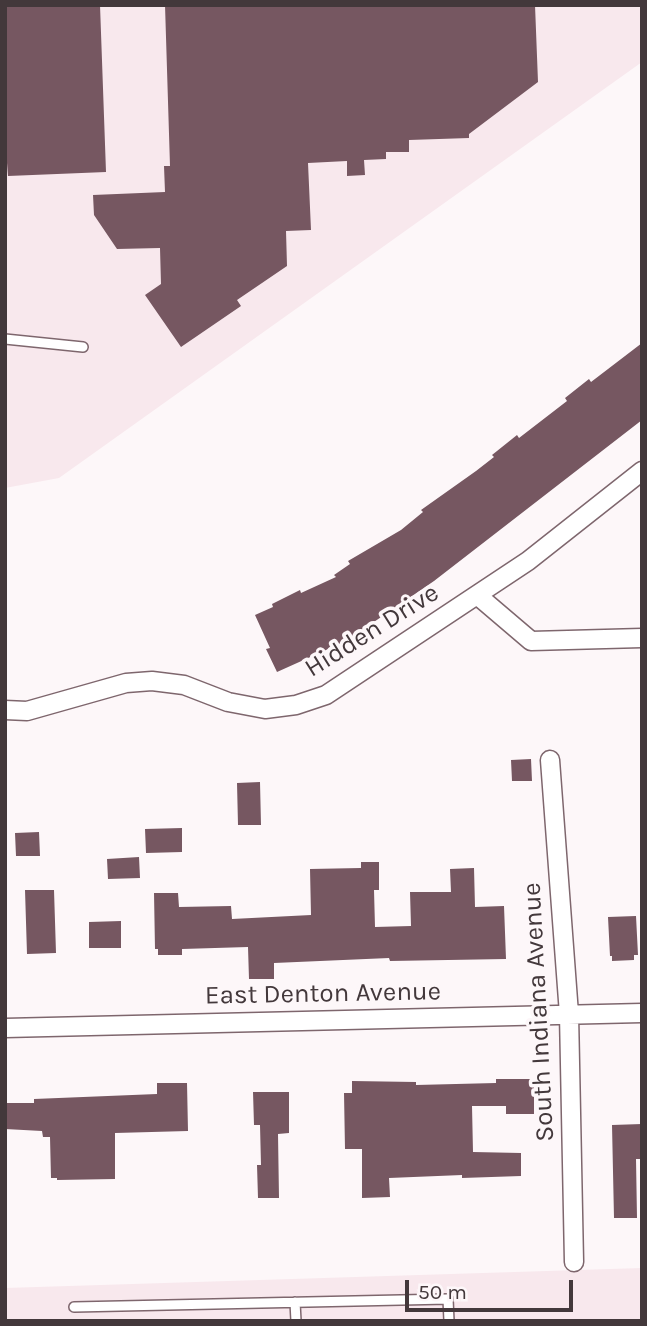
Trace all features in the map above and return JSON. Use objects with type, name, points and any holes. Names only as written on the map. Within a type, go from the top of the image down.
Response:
[{"type":"street","name":"Hidden Drive","points":[[5,710],[27,711],[126,683],[152,681],[184,685],[228,702],[265,709],[296,705],[326,695],[528,561],[642,471]]},
{"type":"street","name":"Hidden Drive","points":[[477,596],[531,641],[642,638]]},
{"type":"street","name":"South Indiana Avenue","points":[[550,760],[569,1014],[575,1262]]},
{"type":"street","name":"East Denton Avenue","points":[[5,1028],[642,1013]]},
{"type":"lane","points":[[5,339],[83,348]]},
{"type":"lane","points":[[74,1307],[448,1299],[449,1321]]},
{"type":"lane","points":[[295,1302],[296,1321]]},
{"type":"shaded area","points":[[5,5],[642,5],[642,62],[59,478],[5,488]]},
{"type":"shaded area","points":[[642,1268],[642,1321],[5,1321],[5,1288]]},
{"type":"building","points":[[5,5],[100,5],[106,172],[8,176],[5,163]]},
{"type":"building","points":[[165,5],[535,5],[538,82],[469,134],[469,138],[409,140],[409,152],[386,152],[386,159],[364,160],[365,175],[347,176],[347,161],[308,163],[311,230],[286,231],[287,266],[237,300],[241,306],[181,347],[145,295],[161,284],[160,248],[117,249],[94,215],[93,195],[165,192],[164,166],[170,166]]},
{"type":"building","points":[[642,343],[642,420],[434,581],[346,641],[277,672],[266,649],[270,648],[255,615],[300,590],[301,593],[336,577],[334,575],[350,564],[348,561],[401,530],[423,512],[421,510],[494,457],[492,455],[517,435],[519,438],[567,401],[565,398],[589,379],[591,382]]},
{"type":"building","points":[[531,759],[532,781],[512,781],[511,760]]},
{"type":"building","points":[[260,782],[261,825],[238,825],[237,783]]},
{"type":"building","points":[[182,828],[182,852],[146,853],[145,829]]},
{"type":"building","points":[[39,832],[40,856],[16,856],[15,833]]},
{"type":"building","points":[[139,857],[140,878],[108,879],[107,859]]},
{"type":"building","points":[[361,862],[379,862],[379,890],[374,890],[375,927],[411,926],[410,892],[451,892],[450,869],[474,868],[475,907],[504,906],[506,959],[390,961],[389,958],[274,963],[274,979],[249,979],[248,947],[182,949],[182,955],[158,955],[158,949],[155,949],[154,893],[178,893],[179,907],[231,906],[232,919],[311,915],[310,869],[361,868]]},
{"type":"building","points":[[25,890],[54,890],[56,953],[27,954]]},
{"type":"building","points":[[636,916],[638,955],[634,955],[634,960],[612,961],[608,917]]},
{"type":"building","points":[[121,921],[121,948],[89,948],[89,922]]},
{"type":"building","points":[[496,1079],[534,1079],[534,1114],[506,1114],[506,1106],[472,1106],[473,1152],[521,1153],[521,1176],[389,1178],[390,1197],[362,1198],[362,1149],[345,1149],[344,1093],[352,1093],[352,1081],[416,1082],[416,1085],[496,1083]]},
{"type":"building","points":[[157,1083],[187,1083],[188,1131],[115,1133],[115,1179],[51,1178],[50,1137],[43,1137],[42,1131],[5,1129],[5,1103],[34,1103],[34,1099],[157,1094]]},
{"type":"building","points":[[253,1092],[289,1092],[289,1133],[278,1134],[279,1198],[258,1198],[260,1125],[254,1125]]},
{"type":"building","points":[[642,1124],[642,1159],[636,1159],[637,1218],[614,1218],[612,1125]]}]
